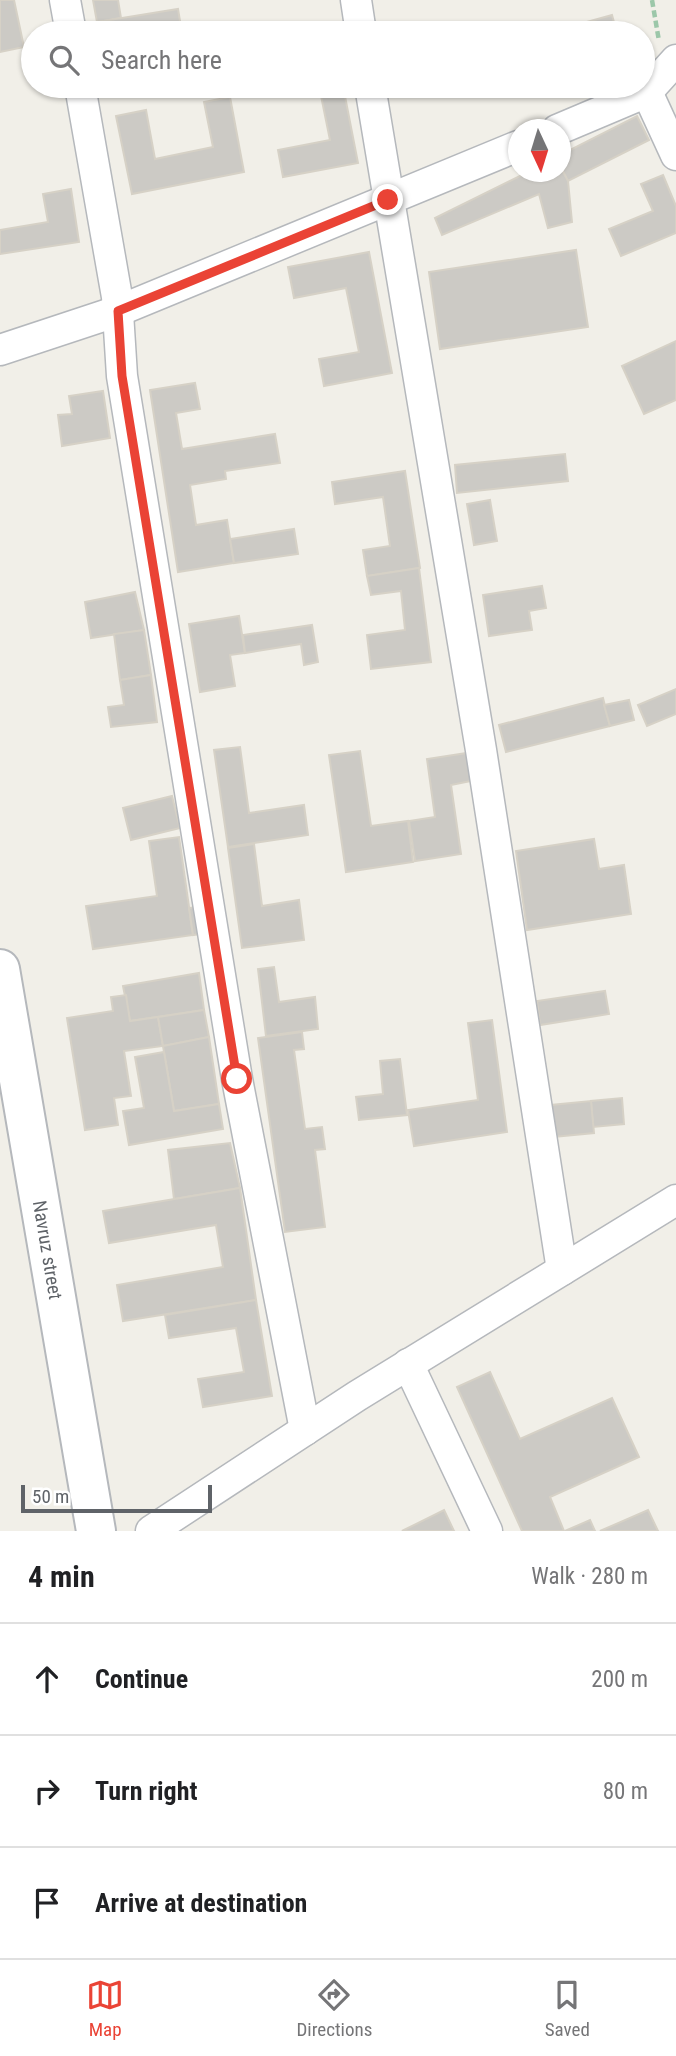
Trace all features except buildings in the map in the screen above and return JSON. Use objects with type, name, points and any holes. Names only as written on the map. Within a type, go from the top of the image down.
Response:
[{"type":"street","points":[[65,0],[69,21]]},
{"type":"street","points":[[356,0],[359,21]]},
{"type":"street","points":[[655,84],[676,60]]},
{"type":"street","points":[[82,98],[118,311],[122,376],[237,1079],[305,1430]]},
{"type":"street","points":[[372,98],[481,750],[562,1270]]},
{"type":"street","points":[[571,124],[634,98]]},
{"type":"street","points":[[651,98],[676,155]]},
{"type":"street","points":[[0,350],[118,311],[508,150]]},
{"type":"street","name":"Navruz street","points":[[0,969],[96,1531]]},
{"type":"street","points":[[151,1531],[182,1522],[305,1430],[676,1200]]},
{"type":"street","points":[[408,1364],[488,1531]]},
{"type":"route","points":[[237,1079],[122,376],[118,311],[388,200]]}]
